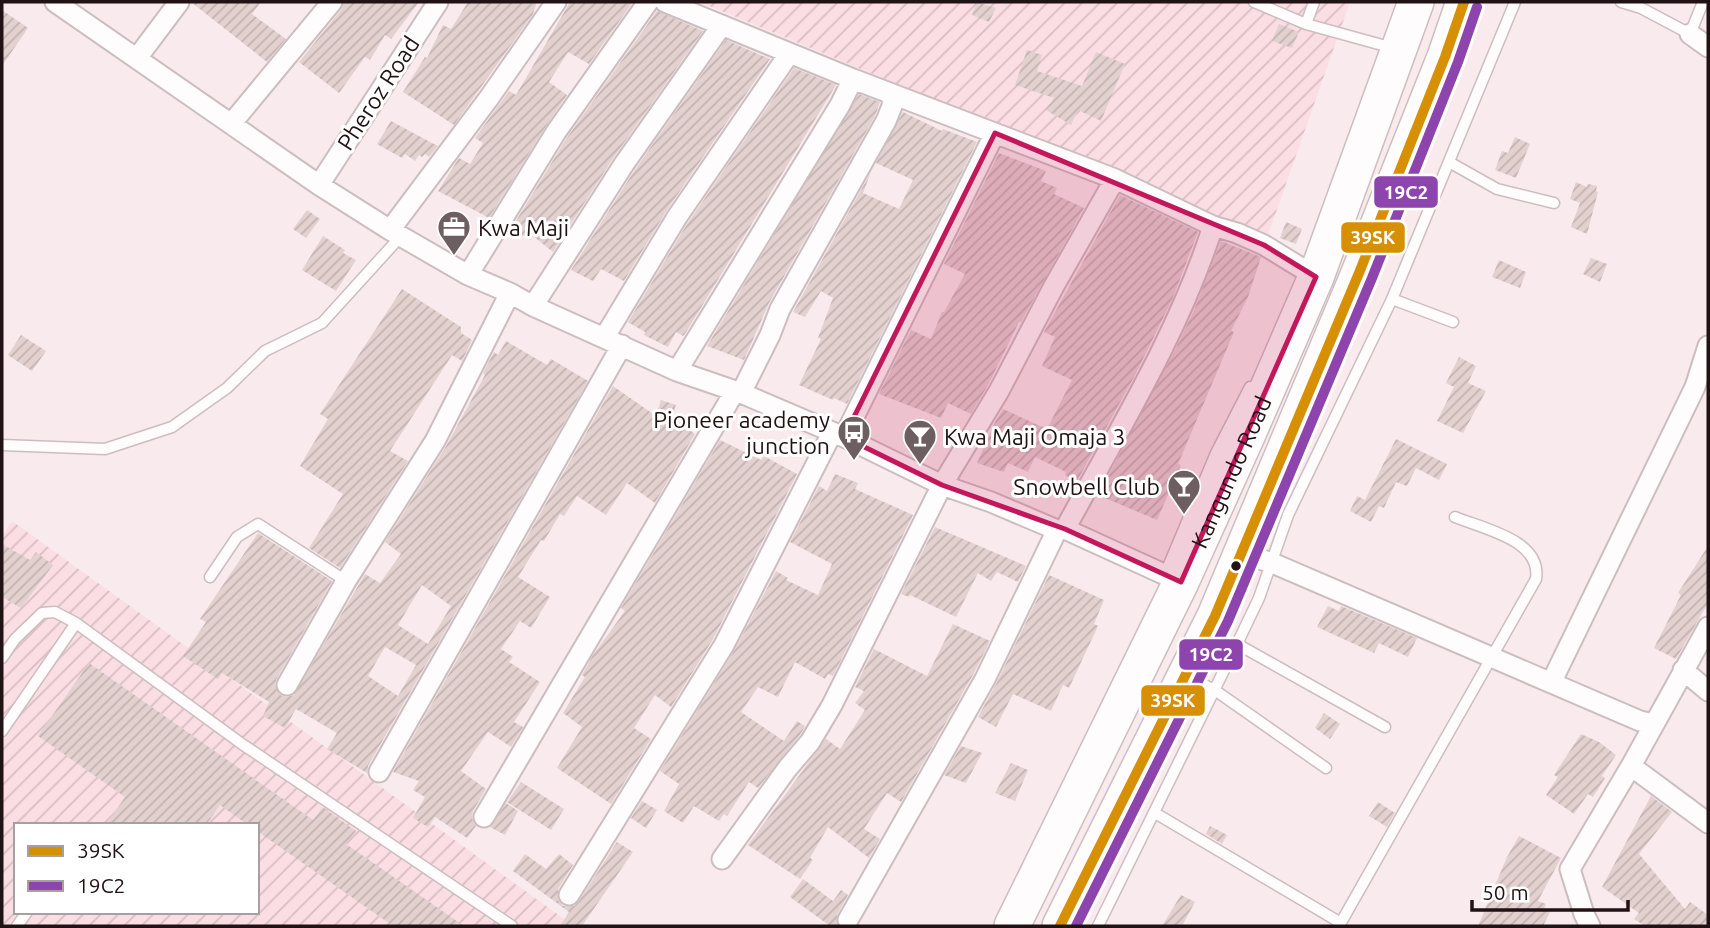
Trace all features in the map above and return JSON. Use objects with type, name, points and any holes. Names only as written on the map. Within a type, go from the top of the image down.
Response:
[{"type":"highway","name":"Kangundo Road","points":[[1012,926],[1173,578],[1247,436],[1268,361],[1416,2]]},
{"type":"highway","name":"Kangundo Road","points":[[1059,926],[1201,683],[1255,558],[1359,273],[1446,57],[1464,2]]},
{"type":"street","points":[[55,2],[319,184],[468,275],[677,371],[738,392],[838,435],[942,485],[1061,530],[1173,578]]},
{"type":"street","points":[[137,58],[178,2]]},
{"type":"street","points":[[231,124],[332,2]]},
{"type":"street","name":"Pheroz Road","points":[[319,184],[438,2]]},
{"type":"street","points":[[396,233],[556,2]]},
{"type":"street","points":[[468,275],[556,132],[648,2]]},
{"type":"street","points":[[665,2],[893,95],[1115,179],[1213,226],[1264,245],[1304,275]]},
{"type":"street","points":[[533,306],[624,164],[722,25]]},
{"type":"street","points":[[1690,34],[1708,47]]},
{"type":"street","points":[[379,772],[613,341],[677,217],[789,54]]},
{"type":"street","points":[[677,371],[840,105],[853,79]]},
{"type":"street","points":[[484,817],[771,335],[780,309],[886,121],[893,95]]},
{"type":"street","points":[[569,895],[724,645],[838,435],[995,133]]},
{"type":"street","points":[[722,859],[810,742],[832,705],[942,485],[999,391],[1054,286],[1115,179]]},
{"type":"street","points":[[848,920],[985,679],[1061,530],[1150,374],[1203,259],[1213,226]]},
{"type":"street","points":[[287,685],[346,581],[435,442],[510,293]]},
{"type":"street","points":[[1551,683],[1695,387],[1708,346]]},
{"type":"street","points":[[1255,558],[1640,722],[1654,724]]},
{"type":"street","points":[[1590,926],[1570,869],[1708,627]]},
{"type":"street","points":[[1683,670],[1708,691]]},
{"type":"street","points":[[1631,766],[1708,823]]},
{"type":"lane","points":[[1254,2],[1306,24],[1398,50]]},
{"type":"lane","points":[[1306,24],[1314,2]]},
{"type":"lane","points":[[1098,926],[1154,813],[1201,683],[1237,644],[1259,598],[1255,558],[1288,515],[1392,299],[1515,2]]},
{"type":"lane","points":[[1621,2],[1641,8],[1690,34],[1703,2]]},
{"type":"lane","points":[[1448,162],[1497,189],[1554,202]]},
{"type":"lane","points":[[2,445],[105,449],[172,427],[226,388],[265,351],[322,323],[396,233]]},
{"type":"lane","points":[[1392,299],[1453,322]]},
{"type":"lane","points":[[1154,813],[1340,925],[1536,579],[1538,566],[1522,545],[1455,517]]},
{"type":"lane","points":[[210,577],[237,537],[258,524],[346,581]]},
{"type":"lane","points":[[2,658],[15,639],[42,613],[55,612],[76,624],[242,744],[512,926]]},
{"type":"lane","points":[[2,731],[76,624]]},
{"type":"lane","points":[[1237,644],[1385,727]]},
{"type":"lane","points":[[1201,683],[1326,768]]},
{"type":"highlighted area","points":[[995,133],[1264,245],[1316,277],[1181,582],[1065,529],[942,485],[844,437]]},
{"type":"shaded area","points":[[700,2],[1350,2],[1267,238]]},
{"type":"shaded area","points":[[12,521],[574,926],[2,926],[2,536]]},
{"type":"building","points":[[191,2],[261,2],[252,14],[286,39],[267,62]]},
{"type":"building","points":[[344,2],[419,2],[391,39],[385,35],[370,60],[365,57],[339,93],[299,62],[341,10]]},
{"type":"building","points":[[468,2],[537,2],[533,14],[454,125],[403,92],[425,57],[427,58],[443,25],[451,29]]},
{"type":"building","points":[[570,2],[633,2],[589,64],[568,52],[549,82],[567,95],[489,218],[438,191],[459,158],[470,164],[483,143],[475,138],[509,91],[516,95]]},
{"type":"building","points":[[977,2],[996,8],[989,22],[972,15]]},
{"type":"building","points":[[2,10],[28,28],[2,66]]},
{"type":"building","points":[[657,11],[703,31],[614,157],[553,252],[533,236],[531,240],[511,229],[566,139]]},
{"type":"building","points":[[1279,24],[1299,32],[1292,48],[1272,41]]},
{"type":"building","points":[[726,40],[770,59],[667,210],[624,281],[601,269],[593,281],[571,270],[634,171]]},
{"type":"building","points":[[1027,50],[1042,55],[1037,71],[1082,86],[1096,52],[1125,64],[1101,121],[1078,110],[1071,125],[1046,110],[1054,98],[1015,85]]},
{"type":"building","points":[[794,68],[836,85],[685,334],[683,336],[676,332],[668,347],[644,335],[645,332],[628,322],[687,224]]},
{"type":"building","points":[[859,94],[880,102],[875,116],[769,303],[744,360],[707,346]]},
{"type":"building","points":[[903,112],[942,131],[943,129],[977,142],[847,404],[799,385],[821,339],[818,338],[833,298],[821,291],[805,317],[793,312],[871,172],[863,193],[899,209],[913,180],[876,163]]},
{"type":"building","points":[[391,121],[438,146],[429,157],[425,154],[422,157],[419,155],[415,161],[405,154],[402,158],[377,144]]},
{"type":"building","points":[[1515,137],[1530,144],[1516,178],[1495,170],[1502,151],[1508,153]]},
{"type":"building","points":[[999,153],[1046,171],[1041,181],[1057,188],[1054,194],[1084,208],[1019,322],[971,414],[948,403],[941,418],[879,394],[911,330],[931,339],[942,312],[965,274],[944,264]]},
{"type":"building","points":[[1576,182],[1587,187],[1588,184],[1597,186],[1598,192],[1587,234],[1571,227],[1580,203],[1570,199]]},
{"type":"building","points":[[1120,195],[1198,232],[1172,300],[1135,375],[1077,481],[1065,475],[1066,472],[1035,457],[1028,472],[1008,463],[1004,472],[977,463],[1003,409],[1047,429],[1072,380],[1042,366],[1055,337],[1044,332]]},
{"type":"building","points":[[307,210],[320,219],[306,238],[293,229]]},
{"type":"building","points":[[1286,222],[1302,229],[1296,244],[1280,238]]},
{"type":"building","points":[[323,236],[356,260],[336,291],[302,270]]},
{"type":"building","points":[[1221,241],[1261,257],[1248,297],[1231,331],[1234,332],[1157,520],[1098,495],[1176,348]]},
{"type":"building","points":[[1591,258],[1607,264],[1600,282],[1583,274]]},
{"type":"building","points":[[1499,260],[1526,272],[1520,288],[1492,277]]},
{"type":"building","points":[[402,289],[461,327],[461,333],[472,340],[462,361],[452,355],[390,451],[408,461],[340,568],[309,548],[343,494],[300,466],[328,419],[320,414]]},
{"type":"building","points":[[21,335],[46,351],[32,371],[8,355]]},
{"type":"building","points":[[506,341],[547,365],[551,359],[588,381],[368,766],[367,773],[327,749],[337,733],[296,709],[285,728],[263,716],[269,702],[222,673],[218,679],[183,656],[206,622],[200,619],[258,533],[332,581],[276,680],[275,686],[280,695],[294,695],[365,574],[380,583],[401,554],[385,542],[445,448],[485,375],[483,373],[494,352],[498,355]],"holes":[[[422,585],[451,606],[428,644],[398,625]],[[385,647],[416,665],[398,696],[368,676]]]},
{"type":"building","points":[[1459,357],[1476,366],[1468,383],[1486,391],[1463,433],[1437,421],[1454,387],[1446,383]]},
{"type":"building","points":[[613,386],[656,416],[661,400],[676,405],[672,418],[695,434],[655,503],[627,483],[606,515],[577,496],[564,516],[560,514],[544,541],[541,540],[518,577],[550,597],[531,628],[520,621],[501,649],[513,657],[509,662],[540,682],[514,722],[523,727],[511,747],[488,732],[461,771],[486,789],[473,811],[472,818],[476,826],[467,838],[435,817],[428,827],[413,818],[425,797],[413,790],[419,781],[393,772]]},
{"type":"building","points":[[1396,439],[1447,464],[1439,480],[1416,468],[1407,486],[1396,482],[1384,508],[1379,506],[1371,522],[1350,511],[1357,496],[1365,500]]},
{"type":"building","points":[[720,440],[761,460],[764,456],[797,474],[713,639],[671,707],[655,695],[634,728],[651,739],[611,804],[557,768],[582,727],[563,713],[585,677],[582,675],[593,655],[625,611],[621,608]]},
{"type":"building","points":[[835,474],[858,483],[855,489],[913,515],[833,676],[828,674],[825,679],[795,662],[778,697],[758,687],[741,712],[784,741],[797,721],[805,726],[800,735],[758,788],[749,782],[727,816],[724,814],[719,821],[694,806],[683,823],[664,811],[679,784],[660,771],[734,651],[776,571],[788,578],[786,580],[818,595],[832,564],[790,542],[819,486],[827,491]]},
{"type":"building","points":[[935,527],[1026,566],[1018,582],[997,572],[991,581],[978,573],[956,617],[910,595],[901,594]]},
{"type":"building","points":[[2,544],[30,560],[36,552],[53,565],[21,608],[2,597]]},
{"type":"building","points":[[1708,546],[1708,603],[1676,659],[1654,648],[1681,595],[1678,593]]},
{"type":"building","points":[[1049,575],[1104,600],[1094,624],[1098,626],[1069,688],[1063,685],[1051,711],[1013,694],[996,727],[978,717]]},
{"type":"building","points":[[1328,606],[1339,611],[1341,606],[1417,638],[1408,657],[1379,643],[1374,653],[1317,627]]},
{"type":"building","points":[[953,624],[990,641],[901,802],[887,793],[864,829],[880,839],[869,858],[828,827],[810,858],[813,860],[800,879],[748,845],[826,739],[840,749],[865,710],[855,703],[864,691],[855,687],[874,649],[927,676]]},
{"type":"building","points":[[89,663],[313,820],[323,807],[356,831],[346,844],[464,926],[393,926],[259,832],[259,823],[245,823],[220,805],[207,823],[107,823],[125,797],[38,736]]},
{"type":"building","points":[[1324,713],[1340,724],[1330,739],[1315,728]]},
{"type":"building","points":[[1581,734],[1599,742],[1616,755],[1602,776],[1605,778],[1593,797],[1588,794],[1574,814],[1546,795],[1558,777],[1554,775]]},
{"type":"building","points":[[961,746],[982,753],[966,783],[944,775]]},
{"type":"building","points":[[1011,763],[1028,770],[1015,801],[995,793]]},
{"type":"building","points":[[521,782],[564,809],[551,830],[507,802]]},
{"type":"building","points":[[1651,796],[1672,812],[1639,854],[1685,909],[1690,902],[1708,915],[1708,926],[1645,926],[1634,919],[1639,913],[1602,887]]},
{"type":"building","points":[[642,801],[657,810],[646,828],[631,818]]},
{"type":"building","points":[[1378,802],[1395,813],[1387,827],[1369,816]]},
{"type":"building","points":[[506,803],[518,811],[505,835],[490,827]]},
{"type":"building","points":[[1210,826],[1227,835],[1222,844],[1206,834]]},
{"type":"building","points":[[1519,836],[1561,858],[1538,901],[1546,904],[1544,909],[1550,912],[1543,926],[1478,926],[1507,857]]},
{"type":"building","points":[[617,842],[633,852],[582,926],[560,926],[569,912],[513,871],[525,854],[546,869],[559,854],[573,865],[558,889],[558,900],[563,906],[574,906]]},
{"type":"building","points":[[803,879],[833,901],[841,890],[848,895],[837,915],[838,926],[830,926],[790,897]]},
{"type":"building","points":[[1181,895],[1195,902],[1182,926],[1162,926]]},
{"type":"transit line","name":"39SK","points":[[1060,926],[1215,616],[1359,273],[1445,57],[1464,2]]},
{"type":"transit line","name":"19C2","points":[[1076,926],[1228,621],[1372,278],[1458,62],[1477,7]]},
{"type":"place","name":"Kwa Maji","points":[[454,257]]},
{"type":"place","name":"Pioneer academy junction","points":[[854,462]]},
{"type":"place","name":"Kwa Maji Omaja 3","points":[[920,466]]},
{"type":"place","name":"Snowbell Club","points":[[1184,516]]}]
